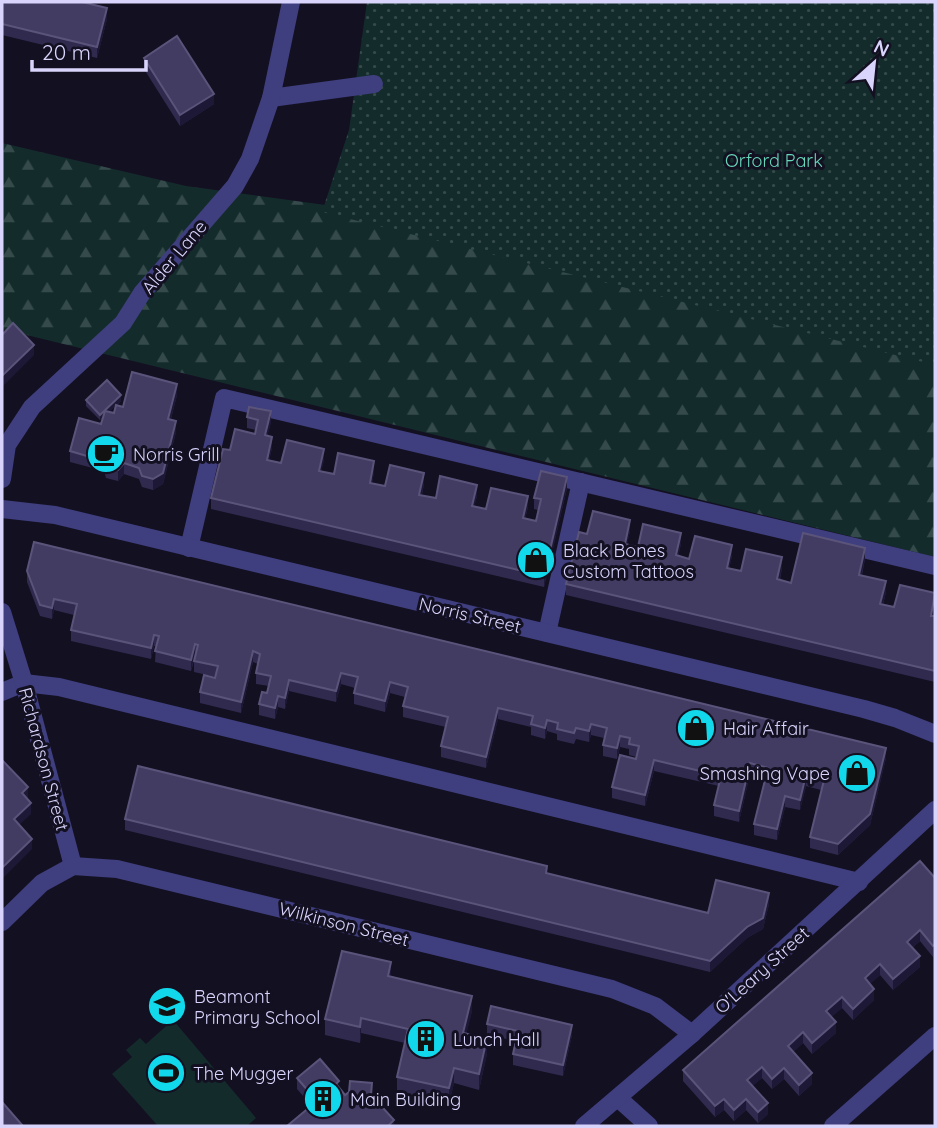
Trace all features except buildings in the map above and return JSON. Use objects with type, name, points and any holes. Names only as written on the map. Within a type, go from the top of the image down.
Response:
[{"type":"street","name":"Alder Lane","points":[[2,479],[7,444],[32,407],[123,323],[142,293],[235,186],[254,149],[271,98],[291,2]]},
{"type":"street","points":[[271,98],[374,84]]},
{"type":"street","points":[[189,548],[224,398],[935,566]]},
{"type":"street","points":[[547,633],[581,482]]},
{"type":"street","name":"Norris Street","points":[[2,509],[55,515],[864,709],[935,734]]},
{"type":"street","name":"Richardson Street","points":[[2,612],[74,866]]},
{"type":"street","points":[[2,692],[24,683],[59,687],[859,882]]},
{"type":"street","name":"O'Leary Street","points":[[584,1126],[692,1034],[935,810]]},
{"type":"street","points":[[2,922],[42,883],[74,866]]},
{"type":"street","name":"Wilkinson Street","points":[[74,866],[117,869],[612,989],[655,1006],[692,1034]]},
{"type":"street","points":[[833,1126],[935,1035]]},
{"type":"street","points":[[618,1098],[649,1126]]},
{"type":"green space","name":"Orford Park","points":[[367,2],[935,2],[935,365],[322,212],[349,130]]},
{"type":"green space","points":[[2,143],[186,186],[420,218],[935,345],[935,557],[2,329]]},
{"type":"green space","name":"The Mugger","points":[[173,1020],[256,1118],[247,1126],[158,1126],[112,1074],[132,1057],[126,1050],[140,1038],[146,1044]]},
{"type":"place","name":"Norris Grill","points":[[106,454]]},
{"type":"place","name":"Black Bones Custom Tattoos","points":[[536,560]]},
{"type":"place","name":"Hair Affair","points":[[696,728]]},
{"type":"place","name":"Smashing Vape","points":[[857,773]]},
{"type":"place","name":"Beamont Primary School","points":[[167,1006]]},
{"type":"place","name":"Lunch Hall","points":[[426,1039]]},
{"type":"place","name":"The Mugger","points":[[166,1073]]},
{"type":"place","name":"Main Building","points":[[323,1099]]}]
